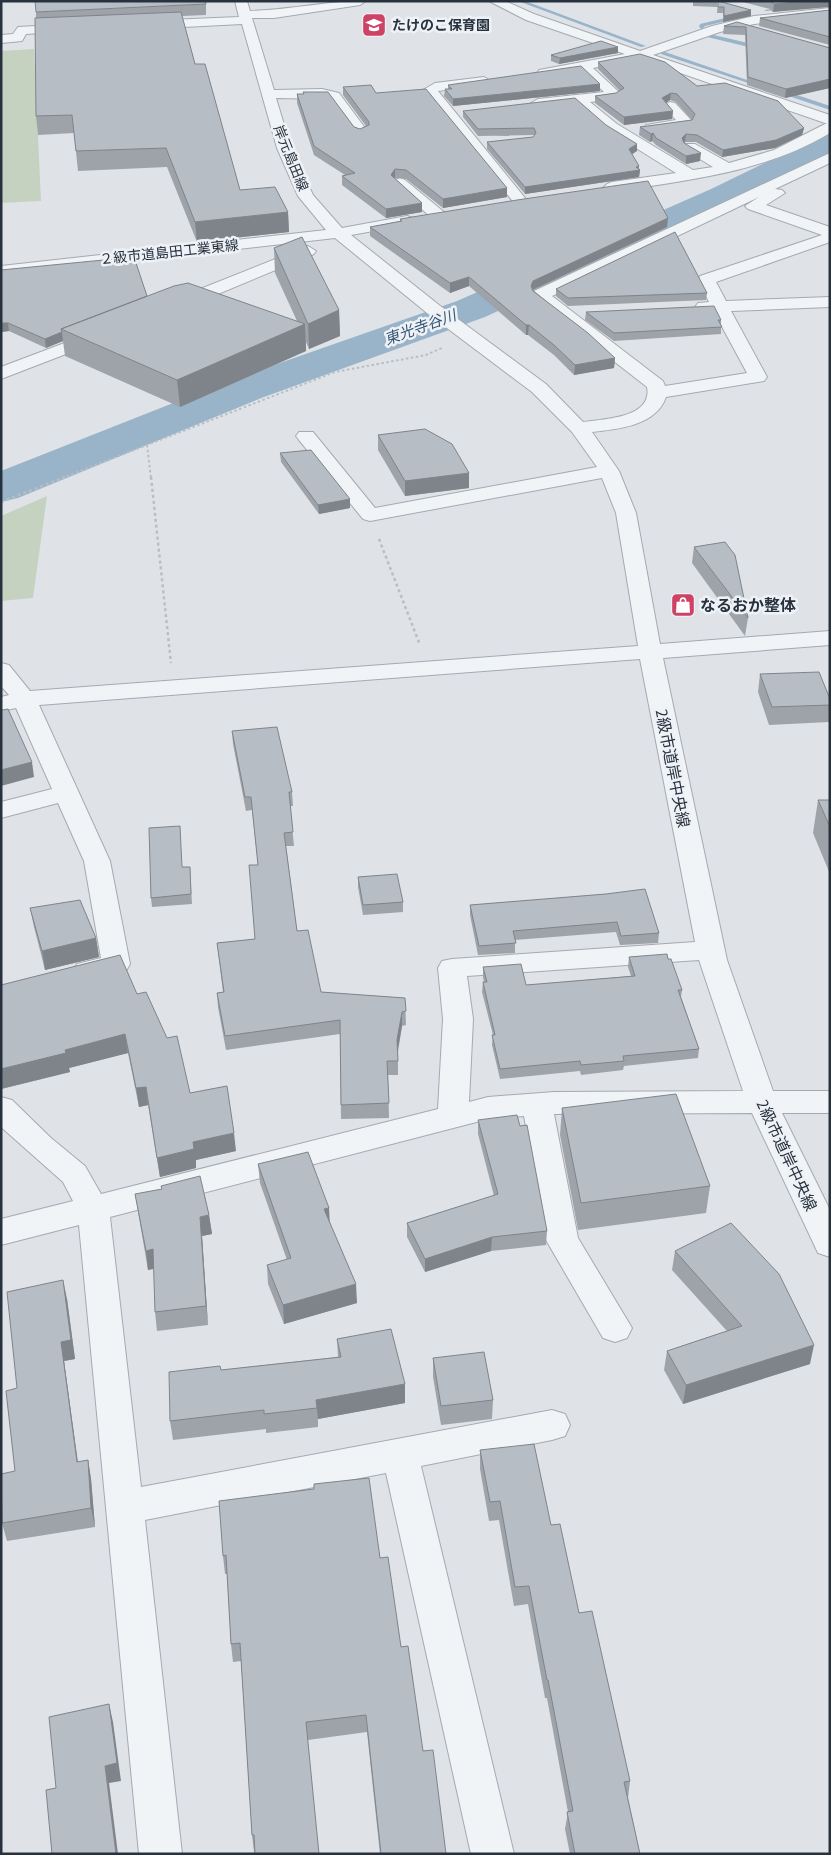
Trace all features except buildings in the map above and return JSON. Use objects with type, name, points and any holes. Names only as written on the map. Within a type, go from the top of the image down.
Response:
[{"type":"street","points":[[129,26],[244,12],[274,14],[360,1]]},
{"type":"street","points":[[495,1],[530,17],[830,120]]},
{"type":"street","points":[[742,8],[777,17]]},
{"type":"street","name":"岸元島田線","points":[[244,12],[284,148],[299,182],[319,214],[338,233],[433,309],[469,335]]},
{"type":"street","points":[[529,75],[640,55],[678,40],[733,25],[777,17],[830,12]]},
{"type":"street","points":[[733,25],[761,32]]},
{"type":"street","points":[[1,39],[18,38],[22,30],[80,28]]},
{"type":"street","points":[[521,105],[615,96],[584,66]]},
{"type":"street","points":[[496,79],[435,87],[430,90],[520,200]]},
{"type":"street","points":[[268,94],[322,93],[334,96],[361,132]]},
{"type":"street","points":[[578,99],[620,132],[690,175]]},
{"type":"street","points":[[620,132],[686,123],[670,106]]},
{"type":"street","points":[[448,113],[467,111]]},
{"type":"street","points":[[596,189],[690,175],[766,159],[817,136],[830,127]]},
{"type":"street","points":[[473,143],[491,142]]},
{"type":"street","points":[[690,147],[728,168]]},
{"type":"street","points":[[579,428],[632,419],[650,411],[657,399],[656,385],[540,295],[830,157]]},
{"type":"street","points":[[657,394],[758,377],[706,280],[830,236],[827,230],[753,206],[830,166]]},
{"type":"street","points":[[400,183],[438,215]]},
{"type":"street","points":[[502,204],[539,198]]},
{"type":"street","name":"２級市道島田工業東線","points":[[1,271],[338,233],[456,212]]},
{"type":"street","points":[[164,310],[299,256],[311,249],[318,235]]},
{"type":"street","points":[[690,308],[830,302]]},
{"type":"street","points":[[564,313],[593,312]]},
{"type":"street","points":[[1,374],[119,328]]},
{"type":"street","name":"2級市道岸中央線","points":[[469,335],[539,388],[579,428],[609,471],[626,513],[650,651],[711,950],[762,1103],[830,1244]]},
{"type":"street","points":[[306,436],[370,515],[609,471]]},
{"type":"street","points":[[13,702],[830,638]]},
{"type":"street","points":[[1,670],[13,702],[67,793],[97,861],[116,964],[58,978]]},
{"type":"street","points":[[1,810],[67,793]]},
{"type":"street","points":[[453,1116],[458,1019],[452,968],[711,950]]},
{"type":"street","points":[[1,1232],[488,1108],[537,1104],[830,1102]]},
{"type":"street","points":[[537,1104],[562,1240],[615,1328]]},
{"type":"street","points":[[1,1108],[40,1146],[74,1174],[93,1208],[161,1854]]},
{"type":"street","points":[[124,1506],[552,1425]]},
{"type":"street","points":[[400,1454],[492,1854]]},
{"type":"path","points":[[1,502],[335,372],[426,355],[469,335]]},
{"type":"path","points":[[147,445],[173,688]]},
{"type":"path","points":[[370,515],[430,668]]},
{"type":"green space","points":[[34,49],[41,201],[1,203],[1,51]]},
{"type":"green space","points":[[47,496],[33,598],[1,601],[1,516]]},
{"type":"waterway","points":[[520,1],[643,46]]},
{"type":"waterway","points":[[766,10],[786,8]]},
{"type":"waterway","points":[[702,27],[702,25],[738,17]]},
{"type":"waterway","points":[[705,35],[761,48]]},
{"type":"waterway","points":[[663,53],[762,86]]},
{"type":"waterway","points":[[779,91],[830,108]]},
{"type":"waterway","name":"東光寺谷川","points":[[1,488],[249,388],[471,309],[723,196],[830,144]]},
{"type":"place","name":"たけのこ保育園","points":[[374,25]]},
{"type":"place","name":"なるおか整体","points":[[683,605]]}]
